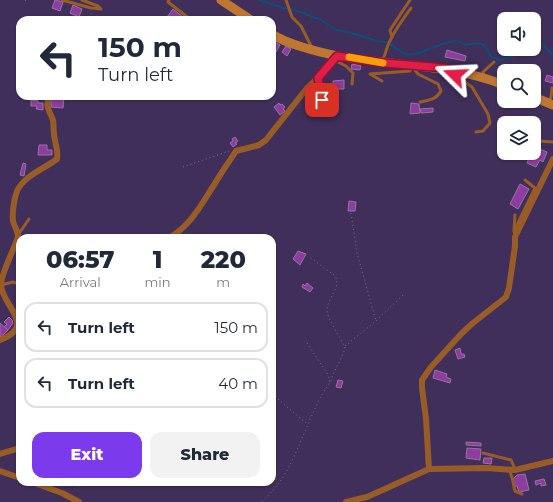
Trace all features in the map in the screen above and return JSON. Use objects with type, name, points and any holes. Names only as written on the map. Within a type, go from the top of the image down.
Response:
[{"type":"main road","points":[[221,0],[245,16]]},
{"type":"main road","points":[[276,37],[335,58],[445,68],[497,83]]},
{"type":"street","points":[[176,234],[188,224],[200,208],[236,151],[259,145],[266,140],[307,88],[318,78],[335,58]]},
{"type":"street","points":[[17,234],[13,222],[16,193],[27,179],[57,159],[58,154],[54,134],[54,121],[49,114],[48,100]]},
{"type":"street","points":[[429,469],[422,380],[431,367],[462,333],[506,297],[509,288],[515,237],[553,159]]},
{"type":"street","points":[[16,241],[2,273],[1,285],[11,309],[16,315]]},
{"type":"street","points":[[0,340],[15,330],[16,327]]},
{"type":"street","points":[[0,454],[16,449]]},
{"type":"street","points":[[346,502],[366,499],[429,469],[486,468],[512,470],[553,461]]},
{"type":"street","points":[[0,471],[16,477]]},
{"type":"street","points":[[43,486],[62,493],[79,502]]},
{"type":"lane","points":[[62,0],[80,6],[100,9],[98,6],[82,0]]},
{"type":"lane","points":[[169,0],[168,2],[186,16]]},
{"type":"lane","points":[[286,0],[292,17],[301,26],[313,50]]},
{"type":"lane","points":[[392,37],[390,30],[410,0]]},
{"type":"lane","points":[[380,63],[392,37],[411,8]]},
{"type":"lane","points":[[335,58],[346,66],[352,73],[352,84]]},
{"type":"lane","points":[[484,78],[483,72],[494,62]]},
{"type":"lane","points":[[382,81],[370,74],[410,71],[412,66],[418,74],[438,84],[440,91],[438,96],[432,100],[420,102]]},
{"type":"lane","points":[[445,68],[472,87],[488,114],[490,124],[483,131],[476,132]]},
{"type":"lane","points":[[318,78],[322,100],[319,104]]},
{"type":"lane","points":[[550,104],[552,88]]},
{"type":"lane","points":[[541,141],[553,142]]},
{"type":"lane","points":[[514,231],[535,188],[525,180]]},
{"type":"lane","points":[[515,215],[515,237]]},
{"type":"lane","points":[[19,234],[30,218]]},
{"type":"lane","points":[[1,285],[13,282],[16,283]]},
{"type":"lane","points":[[484,453],[511,460],[512,481],[515,491],[522,494]]},
{"type":"path","points":[[89,16],[96,9]]},
{"type":"path","points":[[183,167],[219,154],[236,151]]},
{"type":"path","points":[[351,213],[357,253],[376,320]]},
{"type":"path","points":[[276,486],[289,466],[307,424],[330,382],[344,352],[345,346],[328,316],[327,308],[332,294],[338,284],[338,278],[308,256]]},
{"type":"path","points":[[345,346],[404,294]]},
{"type":"path","points":[[307,343],[330,382]]},
{"type":"path","points":[[276,397],[307,424]]},
{"type":"path","points":[[276,480],[280,481]]},
{"type":"path","points":[[262,502],[276,486]]},
{"type":"building","points":[[55,0],[63,2],[60,11],[52,8]]},
{"type":"building","points":[[73,5],[82,9],[79,16],[70,13]]},
{"type":"building","points":[[173,9],[182,16],[168,16]]},
{"type":"building","points":[[276,43],[280,45],[276,52]]},
{"type":"building","points":[[286,46],[291,49],[287,56],[282,52]]},
{"type":"building","points":[[447,50],[466,56],[465,61],[445,57]]},
{"type":"building","points":[[352,64],[361,66],[360,70],[351,69]]},
{"type":"building","points":[[547,75],[553,77],[553,83],[545,81]]},
{"type":"building","points":[[344,80],[344,89],[333,89],[333,81]]},
{"type":"building","points":[[31,100],[38,101],[38,103],[43,103],[43,110],[36,109],[37,106],[31,106]]},
{"type":"building","points":[[51,100],[64,100],[63,108],[51,107]]},
{"type":"building","points":[[279,103],[285,107],[283,109],[285,111],[280,115],[274,107]]},
{"type":"building","points":[[411,103],[419,104],[420,113],[410,114]]},
{"type":"building","points":[[433,108],[433,112],[421,113],[420,109]]},
{"type":"building","points":[[235,137],[238,141],[233,147],[230,143]]},
{"type":"building","points":[[39,145],[47,145],[47,150],[52,150],[52,155],[38,155]]},
{"type":"building","points":[[541,150],[547,152],[543,162],[540,160]]},
{"type":"building","points":[[528,160],[540,160],[536,167],[527,163]]},
{"type":"building","points":[[23,163],[26,164],[24,176],[20,175]]},
{"type":"building","points":[[520,184],[529,189],[518,209],[510,204]]},
{"type":"building","points":[[349,201],[356,202],[355,211],[348,211]]},
{"type":"building","points":[[298,251],[306,254],[300,265],[293,259]]},
{"type":"building","points":[[307,283],[313,288],[310,292],[302,287],[303,284],[305,286]]},
{"type":"building","points":[[9,317],[13,323],[8,330],[4,327],[7,324],[4,322]]},
{"type":"building","points":[[0,323],[8,330],[1,337],[0,336]]},
{"type":"building","points":[[460,348],[461,354],[464,354],[465,357],[458,359],[455,350]]},
{"type":"building","points":[[435,370],[447,374],[446,377],[451,379],[450,383],[433,378]]},
{"type":"building","points":[[338,380],[343,381],[341,388],[336,387]]},
{"type":"building","points":[[466,442],[481,443],[481,446],[466,445]]},
{"type":"building","points":[[467,448],[481,449],[480,460],[466,458]]},
{"type":"building","points":[[484,458],[492,458],[491,464],[483,463]]},
{"type":"building","points":[[525,474],[529,490],[519,492],[517,486],[514,486],[513,479],[517,475]]},
{"type":"building","points":[[544,479],[546,485],[541,486],[541,483],[536,485],[535,481]]},
{"type":"waterway","points":[[259,0],[298,11],[321,20],[336,30],[386,42],[407,55],[419,53],[445,43],[459,41],[465,45],[475,43],[484,45],[491,57],[501,60],[513,56]]},
{"type":"waterway","points":[[541,44],[553,55]]},
{"type":"slow traffic","points":[[349,57],[383,63]]},
{"type":"route","points":[[322,100],[322,93],[318,78],[337,56],[385,63],[445,68],[455,75]]}]
